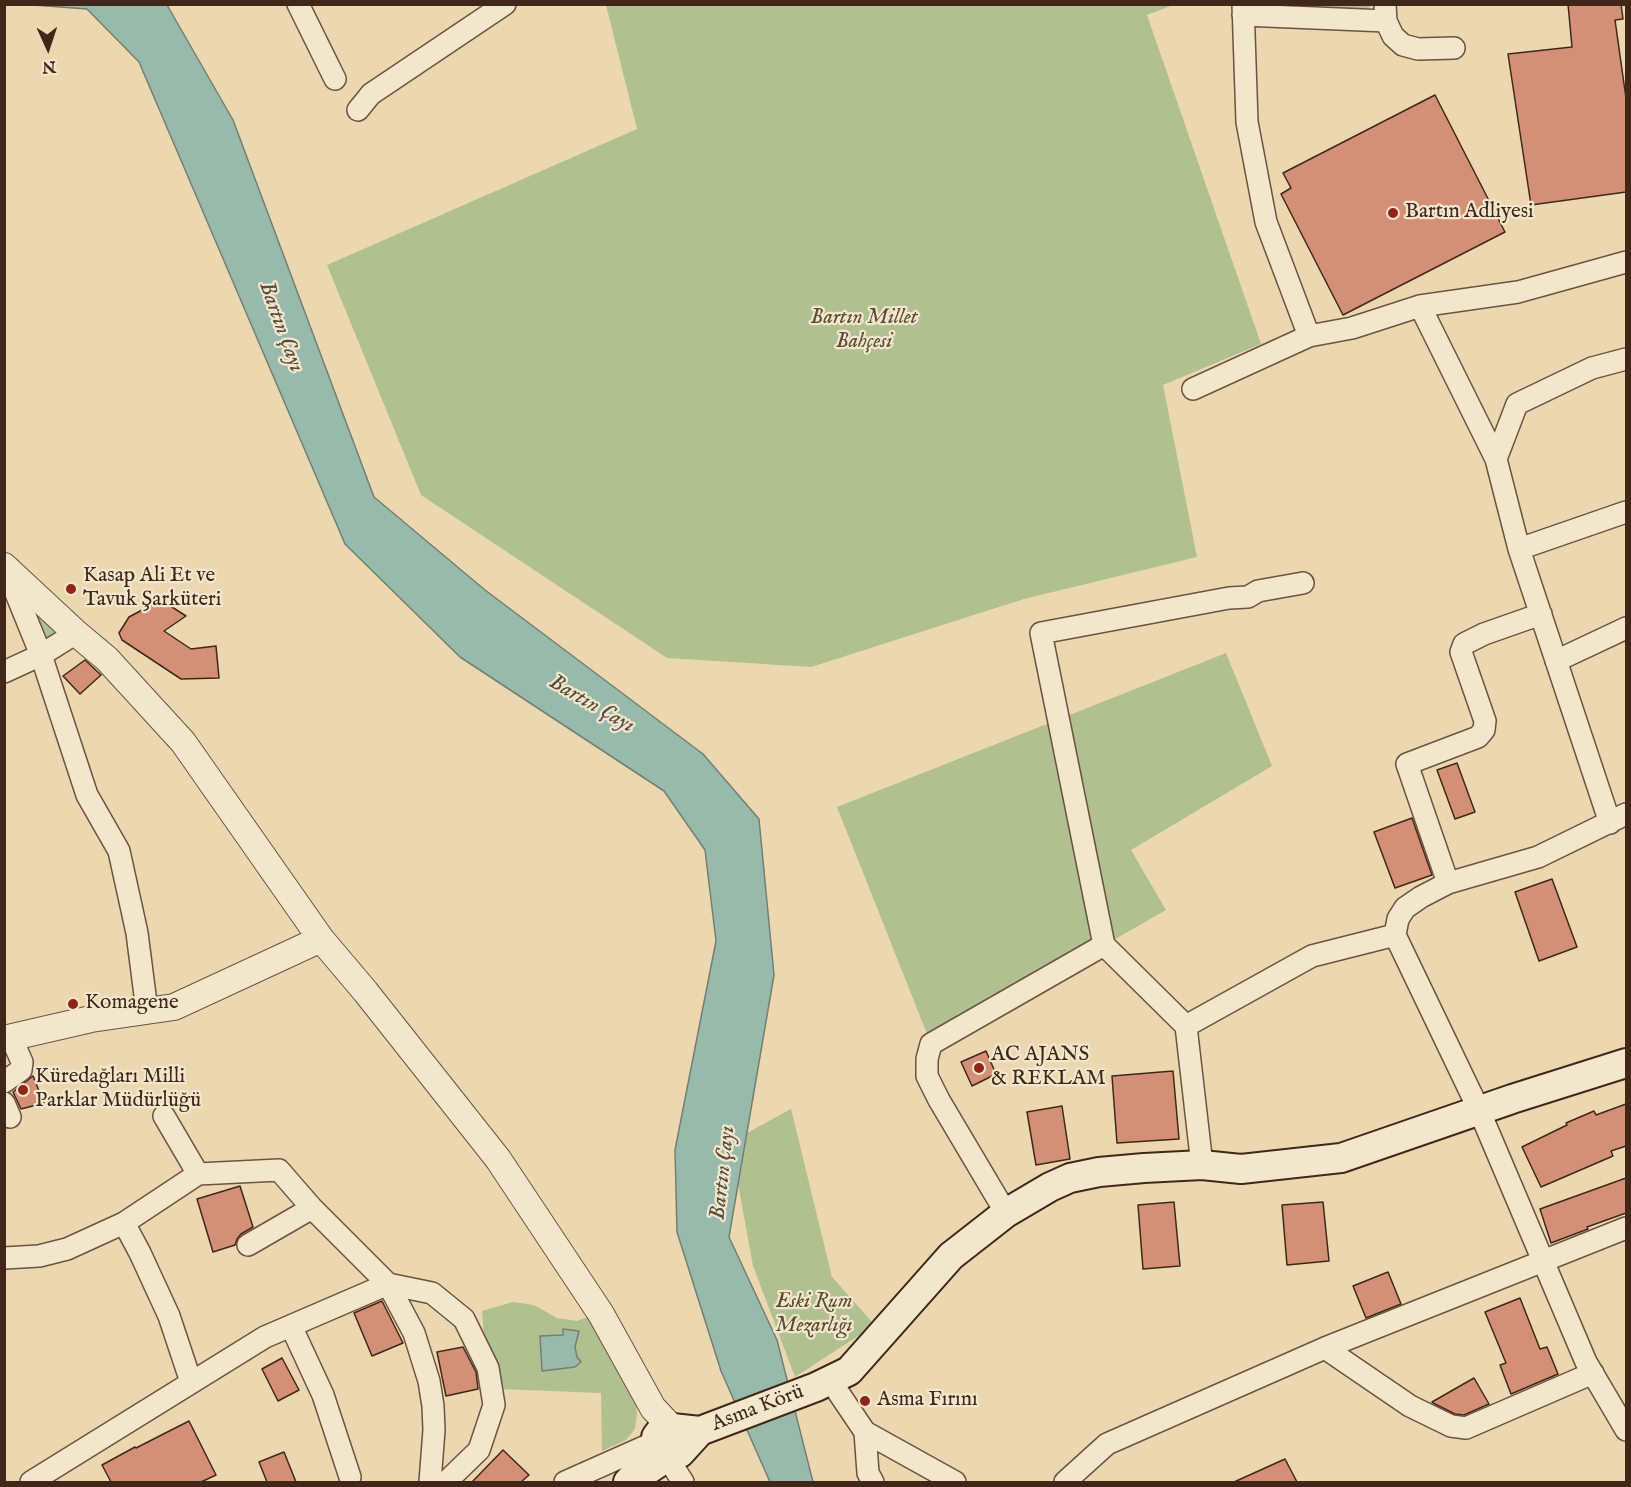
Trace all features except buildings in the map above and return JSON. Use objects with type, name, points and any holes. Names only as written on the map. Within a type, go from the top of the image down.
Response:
[{"type":"main road","name":"Asma Körü","points":[[672,1445],[823,1384],[849,1371],[951,1256],[1006,1213],[1070,1178],[1099,1172],[1202,1165],[1241,1169],[1341,1158],[1479,1110],[1626,1063]]},
{"type":"main road","points":[[628,1482],[650,1459],[672,1445]]},
{"type":"street","points":[[298,4],[335,79]]},
{"type":"street","points":[[358,110],[371,94],[505,4]]},
{"type":"street","points":[[1309,336],[1266,222],[1247,122],[1243,10],[1385,13],[1393,36],[1411,48],[1454,48]]},
{"type":"street","points":[[1193,389],[1309,336],[1352,328],[1420,306],[1518,292],[1626,262]]},
{"type":"street","points":[[1420,306],[1496,459],[1519,549],[1556,661],[1618,819],[1538,856],[1448,883],[1405,908],[1398,918],[1395,935],[1479,1110],[1586,1362],[1626,1430]]},
{"type":"street","points":[[1496,459],[1517,404],[1592,368],[1626,359]]},
{"type":"street","points":[[1519,549],[1626,512]]},
{"type":"street","points":[[5,566],[107,659],[183,742],[321,939],[498,1159],[601,1314],[672,1445],[565,1482]]},
{"type":"street","points":[[5,566],[41,655],[87,795],[119,851],[137,933],[147,1011]]},
{"type":"street","points":[[1202,1165],[1186,1026],[1104,945],[1041,633],[1229,598],[1248,597],[1258,591],[1304,584]]},
{"type":"street","points":[[1448,883],[1407,764],[1478,737],[1484,730],[1485,721],[1461,652],[1464,644],[1484,634],[1541,614]]},
{"type":"street","points":[[1556,661],[1626,628]]},
{"type":"street","points":[[4,672],[41,655],[76,633]]},
{"type":"street","points":[[1186,1026],[1312,957],[1395,935]]},
{"type":"street","points":[[4,1082],[21,1070],[22,1062],[8,1038],[91,1019],[174,1007],[321,939]]},
{"type":"street","points":[[1006,1213],[956,1131],[927,1076],[927,1059],[931,1044],[1104,945]]},
{"type":"street","points":[[164,1116],[198,1174]]},
{"type":"street","points":[[4,1258],[39,1256],[67,1249],[124,1223],[198,1174],[279,1170],[312,1208],[388,1284],[414,1333],[429,1381],[433,1406],[434,1430],[430,1482]]},
{"type":"street","points":[[248,1245],[312,1208]]},
{"type":"street","points":[[124,1223],[164,1305],[191,1382]]},
{"type":"street","points":[[1065,1482],[1107,1444],[1325,1348],[1626,1228]]},
{"type":"street","points":[[31,1482],[265,1337],[388,1284],[432,1293],[464,1319],[488,1368],[494,1405],[479,1450],[446,1482]]},
{"type":"street","points":[[291,1326],[323,1395],[350,1477]]},
{"type":"street","points":[[1325,1348],[1410,1406],[1451,1425],[1466,1428],[1593,1373]]},
{"type":"street","points":[[823,1384],[865,1432],[955,1482]]},
{"type":"street","points":[[865,1432],[868,1473],[873,1482]]},
{"type":"green space","points":[[1370,4],[1370,7],[1364,10],[1283,11],[1271,5]]},
{"type":"green space","name":"Bartın Millet Bahçesi","points":[[606,5],[1173,5],[1147,15],[1261,344],[1163,385],[1197,557],[1024,599],[811,667],[667,658],[421,495],[327,265],[637,129]]},
{"type":"green space","points":[[19,588],[66,632],[44,647]]},
{"type":"green space","points":[[1226,653],[1272,766],[1131,850],[1166,910],[931,1044],[837,807]]},
{"type":"green space","name":"Eski Rum Mezarlığı","points":[[791,1109],[832,1277],[875,1325],[795,1377],[753,1266],[738,1184],[747,1133]]},
{"type":"green space","points":[[513,1302],[534,1305],[557,1318],[577,1321],[588,1317],[635,1397],[637,1414],[635,1429],[626,1440],[602,1451],[601,1393],[498,1389],[484,1337],[482,1311]]},
{"type":"water","name":"Bartın Çayı","points":[[33,5],[167,5],[233,120],[374,497],[485,590],[703,754],[759,819],[774,975],[729,1237],[777,1340],[813,1482],[770,1482],[721,1371],[677,1232],[675,1150],[716,941],[705,850],[664,791],[460,657],[345,544],[139,62],[87,9]]},
{"type":"water","points":[[563,1329],[579,1331],[575,1347],[577,1357],[581,1362],[575,1367],[542,1371],[540,1336],[563,1335]]},
{"type":"place","name":"Bartın Adliyesi","points":[[1393,213]]},
{"type":"place","name":"Kasap Ali Et ve Tavuk Şarküteri","points":[[71,589]]},
{"type":"place","name":"Komagene","points":[[73,1004]]},
{"type":"place","name":"AC AJANS & REKLAM","points":[[979,1068]]},
{"type":"place","name":"Küredağları Milli Parklar Müdürlüğü","points":[[23,1090]]},
{"type":"place","name":"Asma Fırını","points":[[865,1401]]}]
